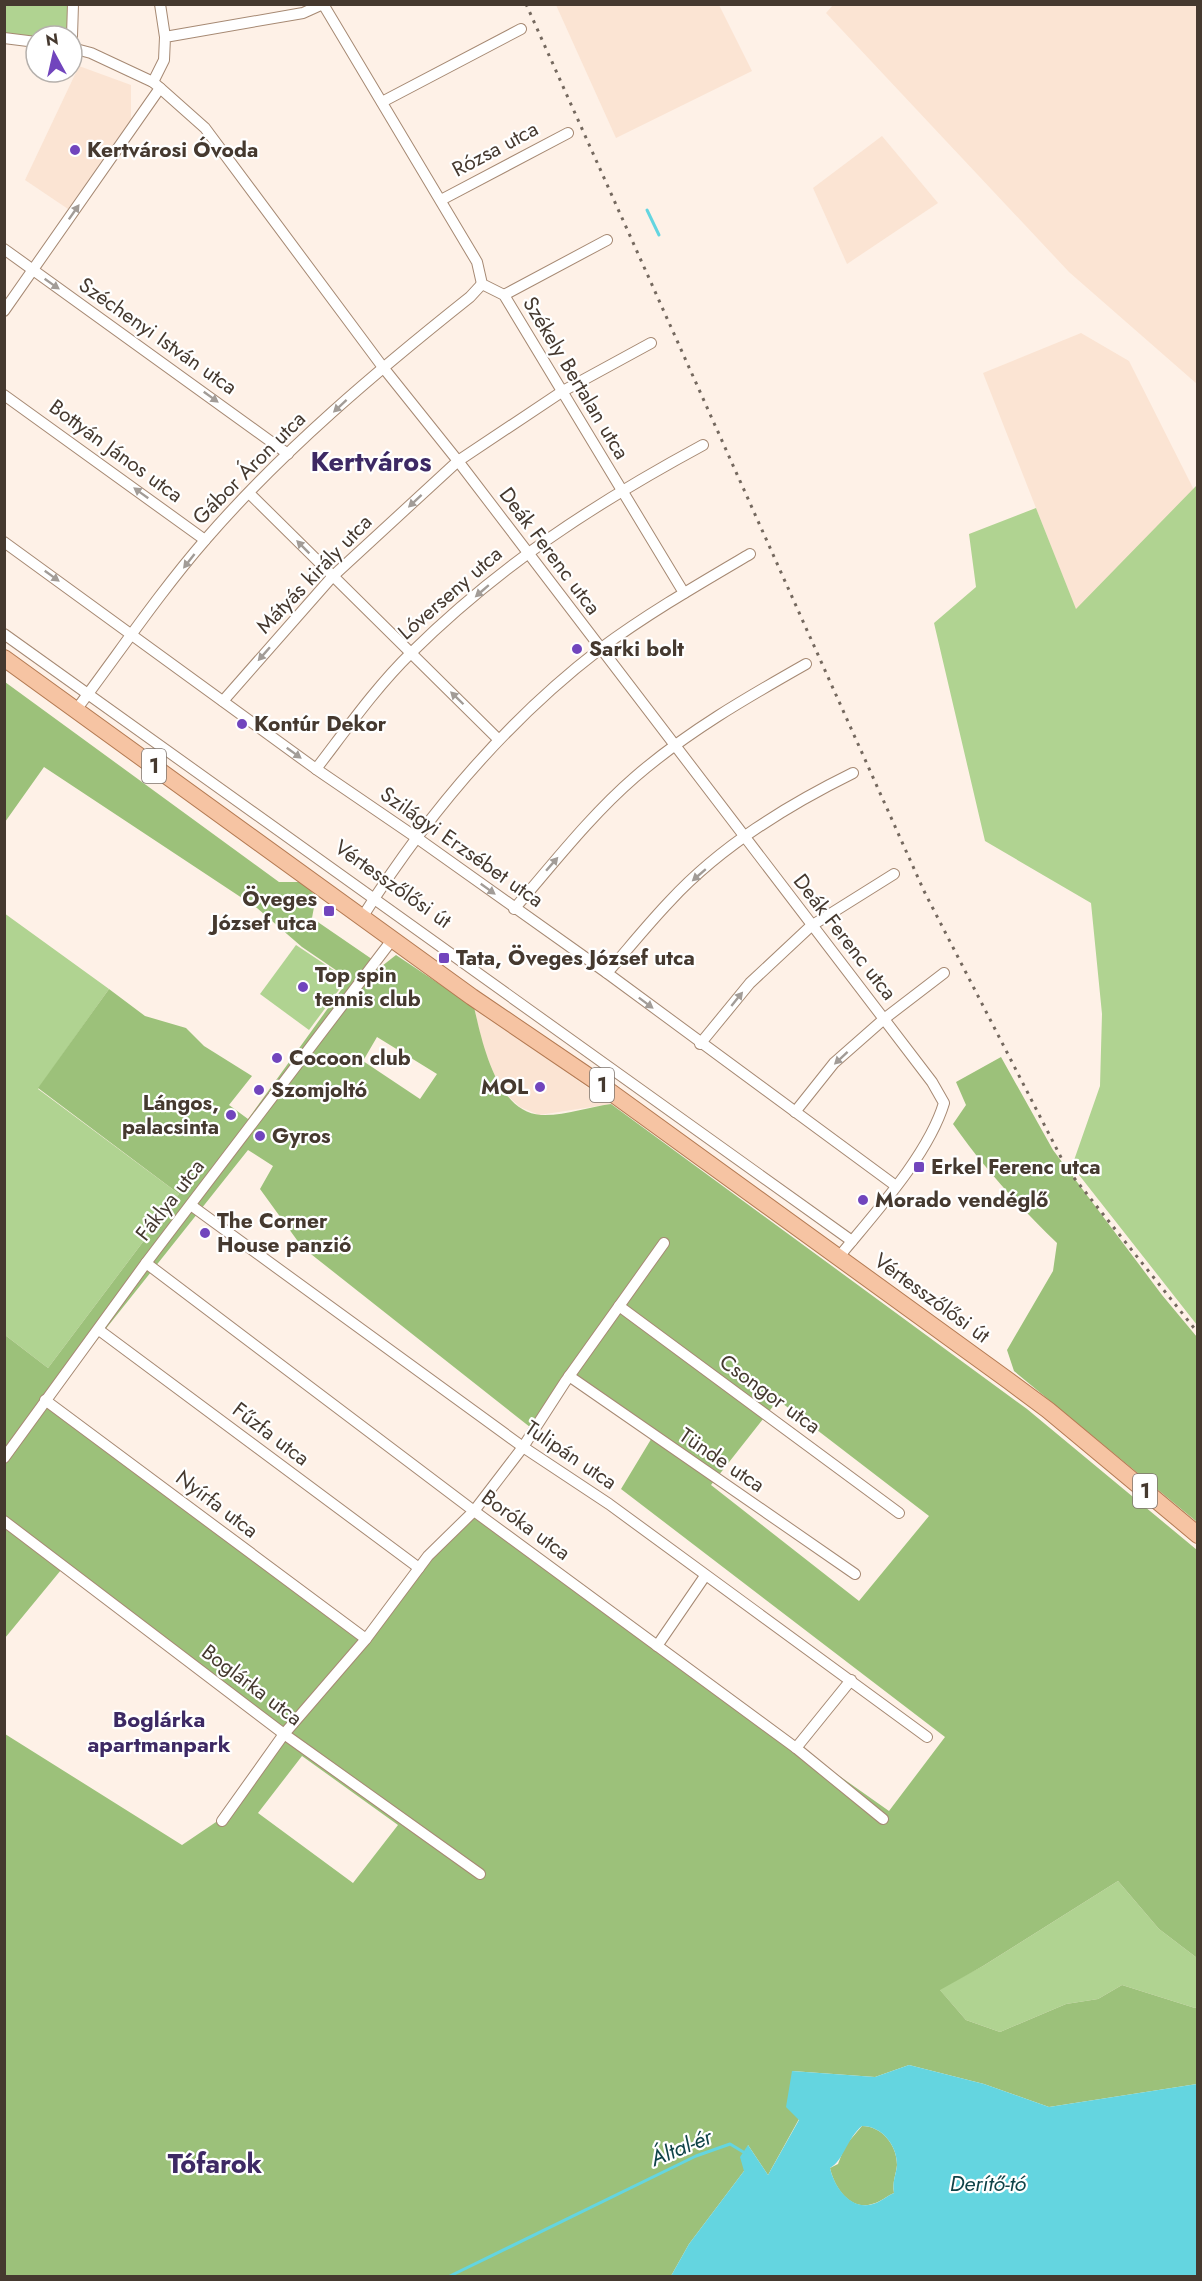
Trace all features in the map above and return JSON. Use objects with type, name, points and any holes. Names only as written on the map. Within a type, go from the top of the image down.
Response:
[{"type":"main road","name":"Vértesszőlősi út","points":[[4,658],[363,916],[392,940],[594,1080],[1048,1410],[1197,1535]]},
{"type":"street","points":[[72,24],[73,4]]},
{"type":"street","points":[[4,311],[156,85],[164,60],[165,37],[160,4]]},
{"type":"street","points":[[165,37],[303,13],[323,4],[477,262],[482,284]]},
{"type":"street","points":[[382,102],[521,30]]},
{"type":"street","points":[[4,38],[24,40]]},
{"type":"street","name":"Deák Ferenc utca","points":[[84,51],[156,85],[206,128],[382,366],[458,461],[932,1082],[944,1103],[938,1123],[896,1186]]},
{"type":"street","name":"Rózsa utca","points":[[441,200],[568,134]]},
{"type":"street","points":[[504,296],[607,240]]},
{"type":"street","name":"Széchenyi István utca","points":[[4,249],[288,454]]},
{"type":"street","name":"Gábor Áron utca","points":[[76,710],[205,540],[249,493],[382,366],[470,297],[482,284]]},
{"type":"street","name":"Székely Bertalan utca","points":[[482,284],[504,296],[684,593]]},
{"type":"street","name":"Mátyás király utca","points":[[223,701],[332,577],[458,461],[563,391],[651,343]]},
{"type":"street","name":"Bottyán János utca","points":[[4,395],[205,540]]},
{"type":"street","name":"Lóverseny utca","points":[[316,769],[410,653],[526,552],[620,490],[703,445]]},
{"type":"street","points":[[249,493],[498,739]]},
{"type":"street","name":"Szilágyi Erzsébet utca","points":[[4,542],[316,769],[607,974],[896,1186]]},
{"type":"street","points":[[363,916],[417,838],[498,739],[600,649],[684,593],[750,554]]},
{"type":"street","name":"Vértesszőlősi út","points":[[4,634],[852,1241]]},
{"type":"street","points":[[514,909],[580,832],[634,778],[729,707],[806,664]]},
{"type":"street","points":[[607,974],[671,899],[743,836],[804,797],[853,773]]},
{"type":"street","points":[[700,1044],[750,983],[811,926],[894,874]]},
{"type":"street","name":"Fáklya utca","points":[[4,1458],[146,1263],[192,1206],[392,940]]},
{"type":"street","points":[[795,1112],[834,1063],[884,1019],[944,973]]},
{"type":"street","points":[[743,1189],[755,1171]]},
{"type":"street","points":[[838,1258],[896,1186]]},
{"type":"street","name":"Tulipán utca","points":[[192,1206],[523,1447],[609,1504],[927,1737]]},
{"type":"street","points":[[222,1821],[284,1734],[366,1639],[444,1538],[474,1511],[523,1447],[569,1376],[664,1243]]},
{"type":"street","name":"Boróka utca","points":[[146,1263],[474,1511],[796,1748],[884,1819]]},
{"type":"street","name":"Csongor utca","points":[[619,1306],[899,1513]]},
{"type":"street","name":"Fűzfa utca","points":[[99,1330],[419,1568]]},
{"type":"street","name":"Tünde utca","points":[[569,1376],[855,1574]]},
{"type":"street","name":"Nyírfa utca","points":[[45,1400],[366,1639]]},
{"type":"street","name":"Boglárka utca","points":[[4,1521],[284,1734],[480,1874]]},
{"type":"street","points":[[657,1646],[705,1576]]},
{"type":"street","points":[[796,1748],[851,1680]]},
{"type":"shaded area","points":[[556,5],[719,5],[752,71],[616,138]]},
{"type":"shaded area","points":[[833,5],[1197,5],[1197,384],[1069,272],[826,13]]},
{"type":"shaded area","name":"Kertvárosi Óvoda","points":[[84,68],[131,85],[131,119],[68,209],[25,180],[70,84],[84,84]]},
{"type":"shaded area","points":[[882,136],[938,203],[847,264],[813,188]]},
{"type":"shaded area","points":[[1081,333],[1129,361],[1194,490],[1076,610],[983,373]]},
{"type":"shaded area","points":[[474,1007],[611,1104],[539,1115],[520,1107],[510,1098],[495,1076],[483,1047]]},
{"type":"green space","points":[[5,5],[73,5],[72,24],[24,24],[24,40],[5,38]]},
{"type":"green space","points":[[1197,485],[1197,1325],[1072,1166],[1100,1086],[1102,1014],[1091,903],[985,841],[934,623],[976,587],[969,534],[1036,508],[1076,609]]},
{"type":"green space","points":[[5,682],[279,882],[302,882],[316,896],[312,918],[382,966],[396,955],[474,1007],[494,1073],[513,1102],[526,1111],[541,1115],[568,1113],[611,1104],[1027,1409],[1197,1550],[1197,1958],[1159,1929],[1118,1881],[983,1966],[940,1990],[966,2020],[1000,2032],[1066,2004],[1098,1999],[1122,1985],[1195,2008],[1197,2006],[1197,2084],[1049,2107],[984,2084],[909,2065],[875,2077],[792,2071],[799,2119],[768,2175],[748,2145],[744,2171],[689,2244],[671,2276],[5,2276],[5,1734],[182,1845],[219,1820],[279,1734],[61,1570],[5,1638],[5,1335],[48,1368],[179,1194],[38,1088],[109,989],[145,1016],[186,1028],[204,1046],[252,1076],[229,1105],[248,1119],[349,979],[302,947],[257,908],[44,767],[5,822]],"holes":[[[377,1037],[437,1074],[420,1099],[363,1061]],[[248,1150],[273,1166],[260,1189],[302,1247],[535,1431],[575,1375],[653,1436],[621,1489],[945,1737],[889,1811],[532,1559],[474,1511],[428,1556],[366,1639],[46,1404]],[[778,1400],[929,1516],[859,1601],[711,1485]],[[302,1756],[398,1825],[353,1883],[258,1813]]]},
{"type":"green space","points":[[4,913],[109,989],[38,1089],[179,1194],[48,1368],[5,1335]]},
{"type":"green space","name":"Top spin tennis club","points":[[296,945],[347,979],[309,1030],[260,994]]},
{"type":"green space","points":[[1001,1057],[1053,1150],[1162,1295],[1197,1337],[1197,1522],[1014,1371],[1007,1350],[1053,1271],[1057,1243],[1002,1186],[953,1124],[966,1105],[956,1082]]},
{"type":"green space","points":[[1118,1881],[1159,1929],[1197,1958],[1197,2006],[1195,2008],[1122,1985],[1098,1999],[1066,2004],[1000,2032],[966,2020],[939,1989],[983,1966]]},
{"type":"green space","points":[[862,2126],[875,2129],[887,2138],[894,2150],[897,2165],[894,2193],[872,2204],[864,2205],[856,2204],[844,2195],[835,2182],[830,2168],[838,2164],[845,2146]]},
{"type":"water","name":"Derítő-tó","points":[[909,2065],[984,2084],[1049,2107],[1197,2084],[1197,2276],[671,2276],[689,2244],[744,2171],[740,2157],[748,2145],[768,2175],[799,2120],[786,2107],[792,2071],[875,2077]],"holes":[[[862,2126],[881,2133],[891,2143],[897,2165],[894,2193],[875,2203],[865,2205],[857,2204],[844,2195],[835,2182],[830,2168],[839,2160],[857,2131]]]},
{"type":"waterway","points":[[647,210],[659,235]]},
{"type":"waterway","name":"Által-ér","points":[[450,2276],[696,2156],[730,2144],[745,2153]]},
{"type":"railway","points":[[526,4],[924,891],[1067,1169],[1198,1333]]},
{"type":"place","name":"Kertvárosi Óvoda","points":[[75,150]]},
{"type":"place","name":"Sarki bolt","points":[[577,649]]},
{"type":"place","name":"Kontúr Dekor","points":[[242,724]]},
{"type":"place","name":"Öveges József utca","points":[[329,911]]},
{"type":"place","name":"Tata, Öveges József utca","points":[[444,958]]},
{"type":"place","name":"Top spin tennis club","points":[[303,987]]},
{"type":"place","name":"Cocoon club","points":[[277,1058]]},
{"type":"place","name":"MOL","points":[[540,1087]]},
{"type":"place","name":"Szomjoltó","points":[[259,1090]]},
{"type":"place","name":"Lángos, palacsinta","points":[[231,1115]]},
{"type":"place","name":"Gyros","points":[[260,1136]]},
{"type":"place","name":"Erkel Ferenc utca","points":[[919,1167]]},
{"type":"place","name":"Morado vendéglő","points":[[863,1200]]},
{"type":"place","name":"The Corner House panzió","points":[[205,1233]]},
{"type":"district","name":"Kertváros","points":[[371,461]]},
{"type":"district","name":"Boglárka apartmanpark","points":[[159,1732]]},
{"type":"district","name":"Tófarok","points":[[215,2163]]}]
